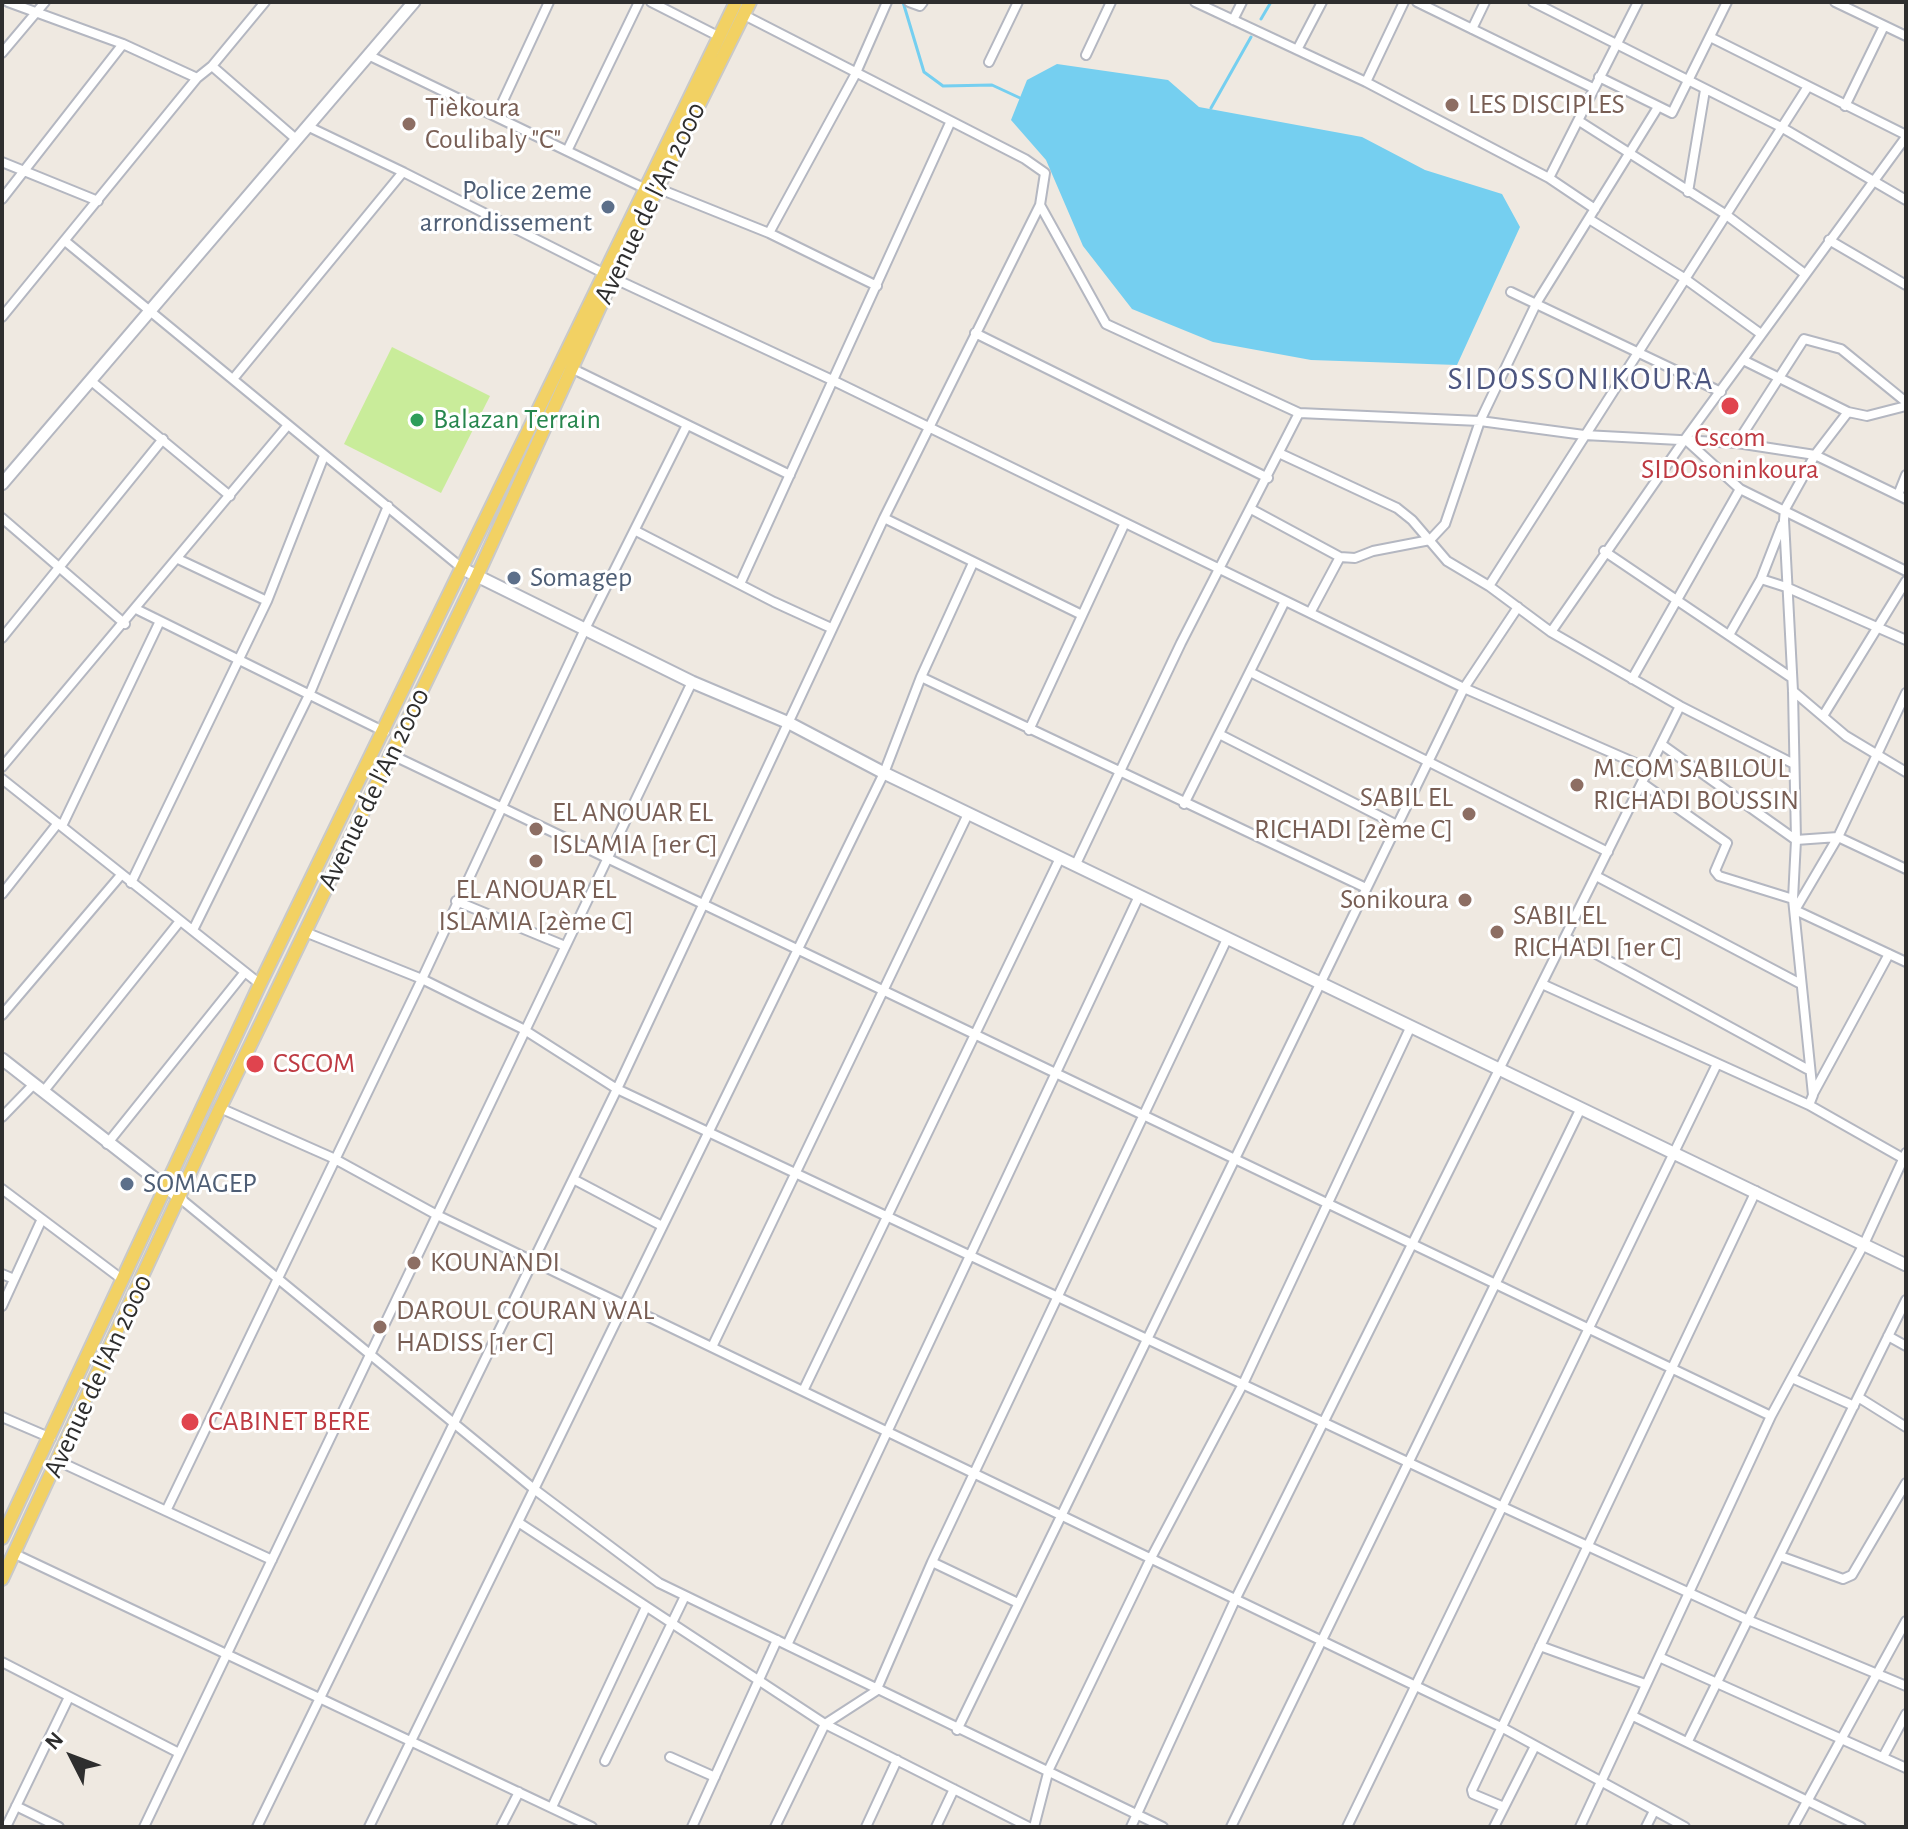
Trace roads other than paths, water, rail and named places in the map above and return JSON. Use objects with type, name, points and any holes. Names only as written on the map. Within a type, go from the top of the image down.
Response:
[{"type":"main road","name":"Avenue de l'An 2000","points":[[2,1538],[167,1191],[260,984],[609,276],[736,2]]},
{"type":"main road","name":"Avenue de l'An 2000","points":[[651,188],[750,2]]},
{"type":"main road","name":"Avenue de l'An 2000","points":[[2,1579],[181,1199],[220,1108],[477,576],[609,276]]},
{"type":"street","points":[[8,2],[123,44],[197,78]]},
{"type":"street","points":[[2,53],[45,2]]},
{"type":"street","points":[[2,317],[197,78],[212,66],[265,2]]},
{"type":"street","points":[[2,484],[414,2]]},
{"type":"street","points":[[496,116],[549,2]]},
{"type":"street","points":[[568,149],[639,2]]},
{"type":"street","points":[[651,2],[720,37]]},
{"type":"street","points":[[769,233],[855,75],[887,2]]},
{"type":"street","points":[[909,2],[920,6],[923,2]]},
{"type":"street","points":[[989,62],[1018,2]]},
{"type":"street","points":[[1086,55],[1111,2]]},
{"type":"street","points":[[1195,2],[1366,82],[1549,178],[1595,209]]},
{"type":"street","points":[[1233,20],[1242,2]]},
{"type":"street","points":[[1298,48],[1322,2]]},
{"type":"street","points":[[1366,82],[1404,2]]},
{"type":"street","points":[[1417,2],[1593,88]]},
{"type":"street","points":[[1472,29],[1485,2]]},
{"type":"street","points":[[1533,2],[1781,127],[1906,200]]},
{"type":"street","points":[[1549,178],[1638,2]]},
{"type":"street","points":[[1599,77],[1672,113],[1727,2]]},
{"type":"street","points":[[1835,2],[1906,36]]},
{"type":"street","points":[[257,1827],[617,1089],[884,518],[1040,205],[1045,173],[1025,159],[855,75],[744,15]]},
{"type":"street","points":[[1845,106],[1884,26]]},
{"type":"street","points":[[1551,632],[1604,551],[1906,136],[1710,37]]},
{"type":"street","points":[[2,199],[123,44]]},
{"type":"street","points":[[368,55],[651,188],[769,233],[877,286]]},
{"type":"street","points":[[212,66],[296,139]]},
{"type":"street","points":[[1489,586],[1807,88]]},
{"type":"street","points":[[1688,192],[1705,90]]},
{"type":"street","points":[[1251,509],[1340,557],[1355,558],[1373,551],[1430,540],[1445,524],[1480,421],[1537,302],[1658,107]]},
{"type":"street","points":[[1579,121],[1725,214],[1805,274]]},
{"type":"street","points":[[740,584],[950,123]]},
{"type":"street","points":[[307,126],[609,276],[832,380],[1124,525],[1464,688],[1649,769]]},
{"type":"street","points":[[2,162],[98,201]]},
{"type":"street","points":[[233,379],[403,172]]},
{"type":"street","points":[[1040,205],[1106,324],[1299,413],[1480,421],[1584,435],[1737,443],[1815,455],[1902,497],[1906,475]]},
{"type":"street","points":[[1589,219],[1684,278],[1761,334]]},
{"type":"street","points":[[1829,240],[1906,285]]},
{"type":"street","points":[[65,241],[463,569],[586,627],[692,682],[789,723],[1075,866],[1906,1265]]},
{"type":"street","points":[[1511,292],[1721,392]]},
{"type":"street","points":[[975,333],[1268,478]]},
{"type":"street","points":[[1737,443],[1804,339],[1841,349],[1906,404]]},
{"type":"street","points":[[1743,360],[1848,412],[1867,416],[1906,404]]},
{"type":"street","points":[[571,368],[790,475]]},
{"type":"street","points":[[90,380],[230,496]]},
{"type":"street","points":[[1813,1095],[1807,1069],[1793,899],[1796,840],[1793,691],[1784,520],[1785,509],[1815,455],[1848,412]]},
{"type":"street","points":[[1075,866],[1299,413]]},
{"type":"street","points":[[2,767],[125,624],[288,425]]},
{"type":"street","points":[[166,1511],[333,1158],[422,979],[586,627],[687,425]]},
{"type":"street","points":[[2,638],[163,439]]},
{"type":"street","points":[[1685,439],[1740,489],[1906,571]]},
{"type":"street","points":[[1281,454],[1397,508],[1447,561],[1489,586],[1551,632],[1680,706],[1794,764]]},
{"type":"street","points":[[131,883],[267,601],[324,456]]},
{"type":"street","points":[[1632,679],[1740,489]]},
{"type":"street","points":[[193,930],[310,693],[388,506]]},
{"type":"street","points":[[2,518],[125,624]]},
{"type":"street","points":[[884,518],[1082,615]]},
{"type":"street","points":[[1729,635],[1761,579],[1784,520]]},
{"type":"street","points":[[1029,730],[1124,525]]},
{"type":"street","points":[[636,531],[831,628]]},
{"type":"street","points":[[1604,551],[1678,598],[1792,678]]},
{"type":"street","points":[[1310,613],[1340,557]]},
{"type":"street","points":[[178,559],[267,601]]},
{"type":"street","points":[[369,1827],[884,773],[921,677],[973,563]]},
{"type":"street","points":[[1761,579],[1906,640]]},
{"type":"street","points":[[1823,716],[1906,581]]},
{"type":"street","points":[[1184,804],[1285,601]]},
{"type":"street","points":[[957,1730],[1464,688],[1518,607]]},
{"type":"street","points":[[136,609],[385,732]]},
{"type":"street","points":[[2,894],[60,825],[160,621]]},
{"type":"street","points":[[1250,672],[1608,852]]},
{"type":"street","points":[[921,677],[1119,774],[1366,888]]},
{"type":"street","points":[[144,1827],[523,1029],[692,682]]},
{"type":"street","points":[[1793,691],[1876,757],[1906,772]]},
{"type":"street","points":[[1795,910],[1838,837],[1906,693]]},
{"type":"street","points":[[1131,1827],[1235,1600],[1680,706]]},
{"type":"street","points":[[1219,734],[1397,825]]},
{"type":"street","points":[[1661,744],[1796,840],[1838,837],[1906,869]]},
{"type":"street","points":[[390,754],[1771,1416]]},
{"type":"street","points":[[2,779],[260,984]]},
{"type":"street","points":[[1642,783],[1727,843],[1715,871],[1719,876],[1793,899]]},
{"type":"street","points":[[712,1347],[968,814]]},
{"type":"street","points":[[803,1391],[1060,858]]},
{"type":"street","points":[[2,1015],[121,875]]},
{"type":"street","points":[[1596,876],[1799,983]]},
{"type":"street","points":[[787,1645],[1139,896]]},
{"type":"street","points":[[456,901],[565,946]]},
{"type":"street","points":[[1795,910],[1906,962]]},
{"type":"street","points":[[2,1117],[38,1088],[180,921]]},
{"type":"street","points":[[305,932],[422,979],[523,1029],[617,1089],[1503,1507],[1589,1544],[1748,1620],[1906,1686]]},
{"type":"street","points":[[1565,937],[1807,1069]]},
{"type":"street","points":[[775,1827],[825,1724],[876,1691],[932,1562],[1227,939]]},
{"type":"street","points":[[1809,1105],[1889,954]]},
{"type":"street","points":[[107,1144],[245,972]]},
{"type":"street","points":[[1542,984],[1716,1066],[1809,1105],[1905,1157],[1864,1244],[1771,1416],[1580,1827]]},
{"type":"street","points":[[518,1522],[825,1724],[1031,1827],[1049,1769],[1151,1558],[1243,1384],[1411,1026]]},
{"type":"street","points":[[2,1059],[277,1276],[534,1489],[659,1583],[876,1691],[1049,1769],[1163,1827]]},
{"type":"street","points":[[1347,1827],[1716,1066]]},
{"type":"street","points":[[220,1108],[333,1158],[437,1215],[1151,1558],[1414,1688],[1503,1728],[1685,1827]]},
{"type":"street","points":[[1231,1827],[1581,1108]]},
{"type":"street","points":[[573,1179],[662,1226]]},
{"type":"street","points":[[2,1189],[123,1280]]},
{"type":"street","points":[[1504,1807],[1473,1794],[1472,1790],[1756,1191]]},
{"type":"street","points":[[2,1306],[41,1221]]},
{"type":"street","points":[[2,1274],[14,1279]]},
{"type":"street","points":[[1688,1741],[1906,1300]]},
{"type":"street","points":[[1888,1336],[1906,1346]]},
{"type":"street","points":[[1792,1378],[1856,1401],[1906,1427]]},
{"type":"street","points":[[2,1417],[51,1438]]},
{"type":"street","points":[[58,1461],[272,1560]]},
{"type":"street","points":[[1780,1556],[1843,1579],[1852,1575],[1906,1483]]},
{"type":"street","points":[[15,1554],[592,1827]]},
{"type":"street","points":[[932,1562],[1018,1603]]},
{"type":"street","points":[[605,1761],[685,1596]]},
{"type":"street","points":[[552,1807],[646,1607]]},
{"type":"street","points":[[1793,1827],[1906,1621]]},
{"type":"street","points":[[692,1827],[777,1640]]},
{"type":"street","points":[[1540,1646],[1645,1684]]},
{"type":"street","points":[[1659,1657],[1719,1681],[1906,1768]]},
{"type":"street","points":[[2,1662],[179,1753]]},
{"type":"street","points":[[6,1827],[69,1697]]},
{"type":"street","points":[[1883,1757],[1906,1714]]},
{"type":"street","points":[[1633,1716],[1861,1827]]},
{"type":"street","points":[[1494,1827],[1535,1746]]},
{"type":"street","points":[[670,1757],[715,1777]]},
{"type":"street","points":[[866,1827],[897,1760]]},
{"type":"street","points":[[936,1827],[954,1789]]},
{"type":"street","points":[[501,1827],[519,1792]]},
{"type":"street","points":[[16,1806],[59,1827]]},
{"type":"street","points":[[1646,1827],[1654,1811]]},
{"type":"water","points":[[1057,64],[1168,80],[1199,107],[1362,137],[1425,170],[1502,194],[1520,227],[1457,365],[1311,360],[1213,342],[1132,309],[1083,246],[1046,160],[1011,120],[1027,80]]},
{"type":"waterway","points":[[903,2],[924,72],[943,86],[992,85],[1020,98]]},
{"type":"waterway","points":[[1261,19],[1271,2]]},
{"type":"waterway","points":[[1211,108],[1251,37]]},
{"type":"place","name":"LES DISCIPLES","points":[[1452,105]]},
{"type":"place","name":"Tièkoura Coulibaly \"C\"","points":[[409,124]]},
{"type":"place","name":"Police 2eme arrondissement","points":[[608,207]]},
{"type":"place","name":"Cscom SIDOsoninkoura","points":[[1730,406]]},
{"type":"place","name":"Balazan Terrain","points":[[417,420]]},
{"type":"place","name":"Somagep","points":[[514,578]]},
{"type":"place","name":"M.COM SABILOUL RICHADI BOUSSIN","points":[[1577,785]]},
{"type":"place","name":"SABIL EL RICHADI [2ème C]","points":[[1469,814]]},
{"type":"place","name":"EL ANOUAR EL ISLAMIA [1er C]","points":[[536,829]]},
{"type":"place","name":"EL ANOUAR EL ISLAMIA [2ème C]","points":[[536,861]]},
{"type":"place","name":"Sonikoura","points":[[1465,900]]},
{"type":"place","name":"SABIL EL RICHADI [1er C]","points":[[1497,932]]},
{"type":"place","name":"CSCOM","points":[[255,1064]]},
{"type":"place","name":"SOMAGEP","points":[[127,1184]]},
{"type":"place","name":"KOUNANDI","points":[[414,1263]]},
{"type":"place","name":"DAROUL COURAN WAL HADISS [1er C]","points":[[380,1327]]},
{"type":"place","name":"CABINET BERE","points":[[190,1422]]},
{"type":"district","name":"SIDOSSONIKOURA","points":[[1581,379]]}]
